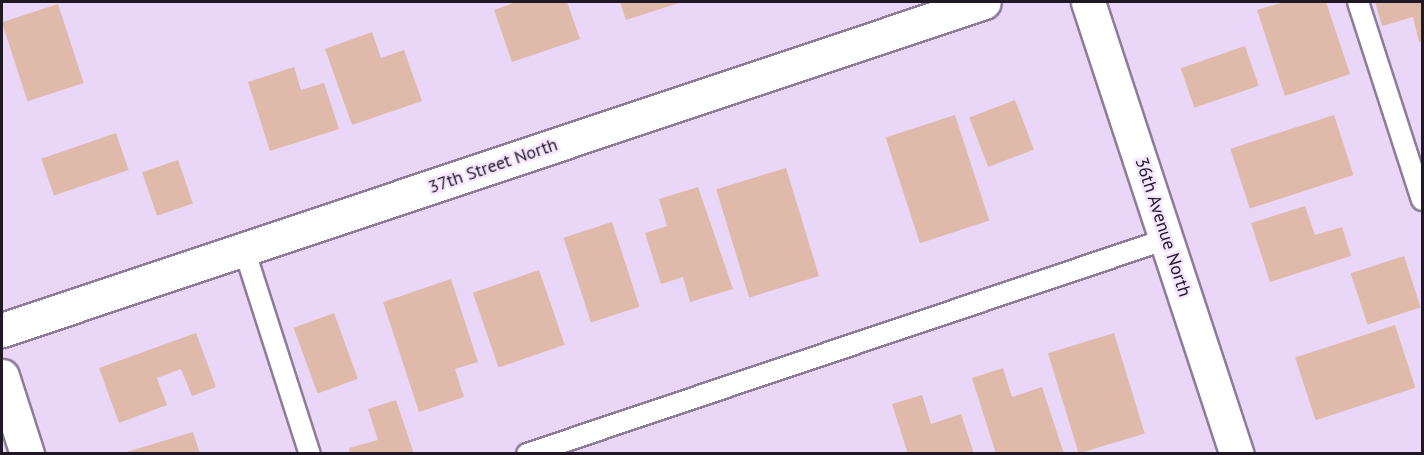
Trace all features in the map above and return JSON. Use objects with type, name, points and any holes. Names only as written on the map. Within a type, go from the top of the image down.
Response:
[{"type":"street","name":"37th Street North","points":[[2,330],[984,2]]},
{"type":"street","name":"36th Avenue North","points":[[1088,2],[1237,453]]},
{"type":"street","points":[[2,376],[27,453]]},
{"type":"lane","points":[[1358,2],[1416,155],[1422,201]]},
{"type":"lane","points":[[527,453],[1167,239]]},
{"type":"lane","points":[[244,249],[310,453]]},
{"type":"building","points":[[516,2],[567,2],[580,39],[512,62],[494,10]]},
{"type":"building","points":[[620,2],[682,2],[626,20]]},
{"type":"building","points":[[1284,2],[1326,2],[1350,74],[1285,96],[1257,10]]},
{"type":"building","points":[[1375,2],[1422,2],[1422,41],[1419,42],[1413,17],[1382,26]]},
{"type":"building","points":[[58,4],[84,83],[28,101],[2,22]]},
{"type":"building","points":[[372,32],[381,58],[404,50],[422,101],[352,125],[325,49]]},
{"type":"building","points":[[1245,46],[1259,86],[1194,108],[1181,68]]},
{"type":"building","points":[[294,67],[301,90],[324,83],[339,129],[270,151],[248,82]]},
{"type":"building","points":[[1015,100],[1034,149],[988,167],[969,118]]},
{"type":"building","points":[[955,115],[989,221],[920,243],[886,138]]},
{"type":"building","points":[[1334,115],[1353,175],[1250,209],[1230,149]]},
{"type":"building","points":[[116,133],[129,170],[54,196],[41,159]]},
{"type":"building","points":[[178,160],[193,203],[157,216],[142,172]]},
{"type":"building","points":[[786,168],[819,276],[749,297],[716,189]]},
{"type":"building","points":[[698,187],[733,289],[690,302],[683,277],[661,284],[645,233],[667,226],[659,199]]},
{"type":"building","points":[[1305,206],[1315,235],[1342,227],[1351,256],[1270,282],[1251,223]]},
{"type":"building","points":[[612,222],[640,307],[591,322],[563,238]]},
{"type":"building","points":[[1404,256],[1421,307],[1367,325],[1351,273]]},
{"type":"building","points":[[539,270],[565,345],[499,367],[473,293]]},
{"type":"building","points":[[451,279],[478,362],[455,369],[464,397],[419,412],[383,302]]},
{"type":"building","points":[[334,313],[358,379],[318,393],[294,328]]},
{"type":"building","points":[[1395,325],[1415,388],[1316,420],[1295,357]]},
{"type":"building","points":[[196,333],[216,387],[192,396],[181,369],[157,378],[167,405],[119,423],[99,368]]},
{"type":"building","points":[[1114,333],[1145,433],[1079,454],[1048,353]]},
{"type":"building","points":[[1003,368],[1012,397],[1042,387],[1064,454],[996,454],[972,378]]},
{"type":"building","points":[[922,395],[931,424],[961,414],[974,454],[908,454],[892,404]]},
{"type":"building","points":[[396,400],[414,454],[350,454],[349,448],[378,440],[368,409]]},
{"type":"building","points":[[193,432],[200,454],[123,454],[123,453]]}]
